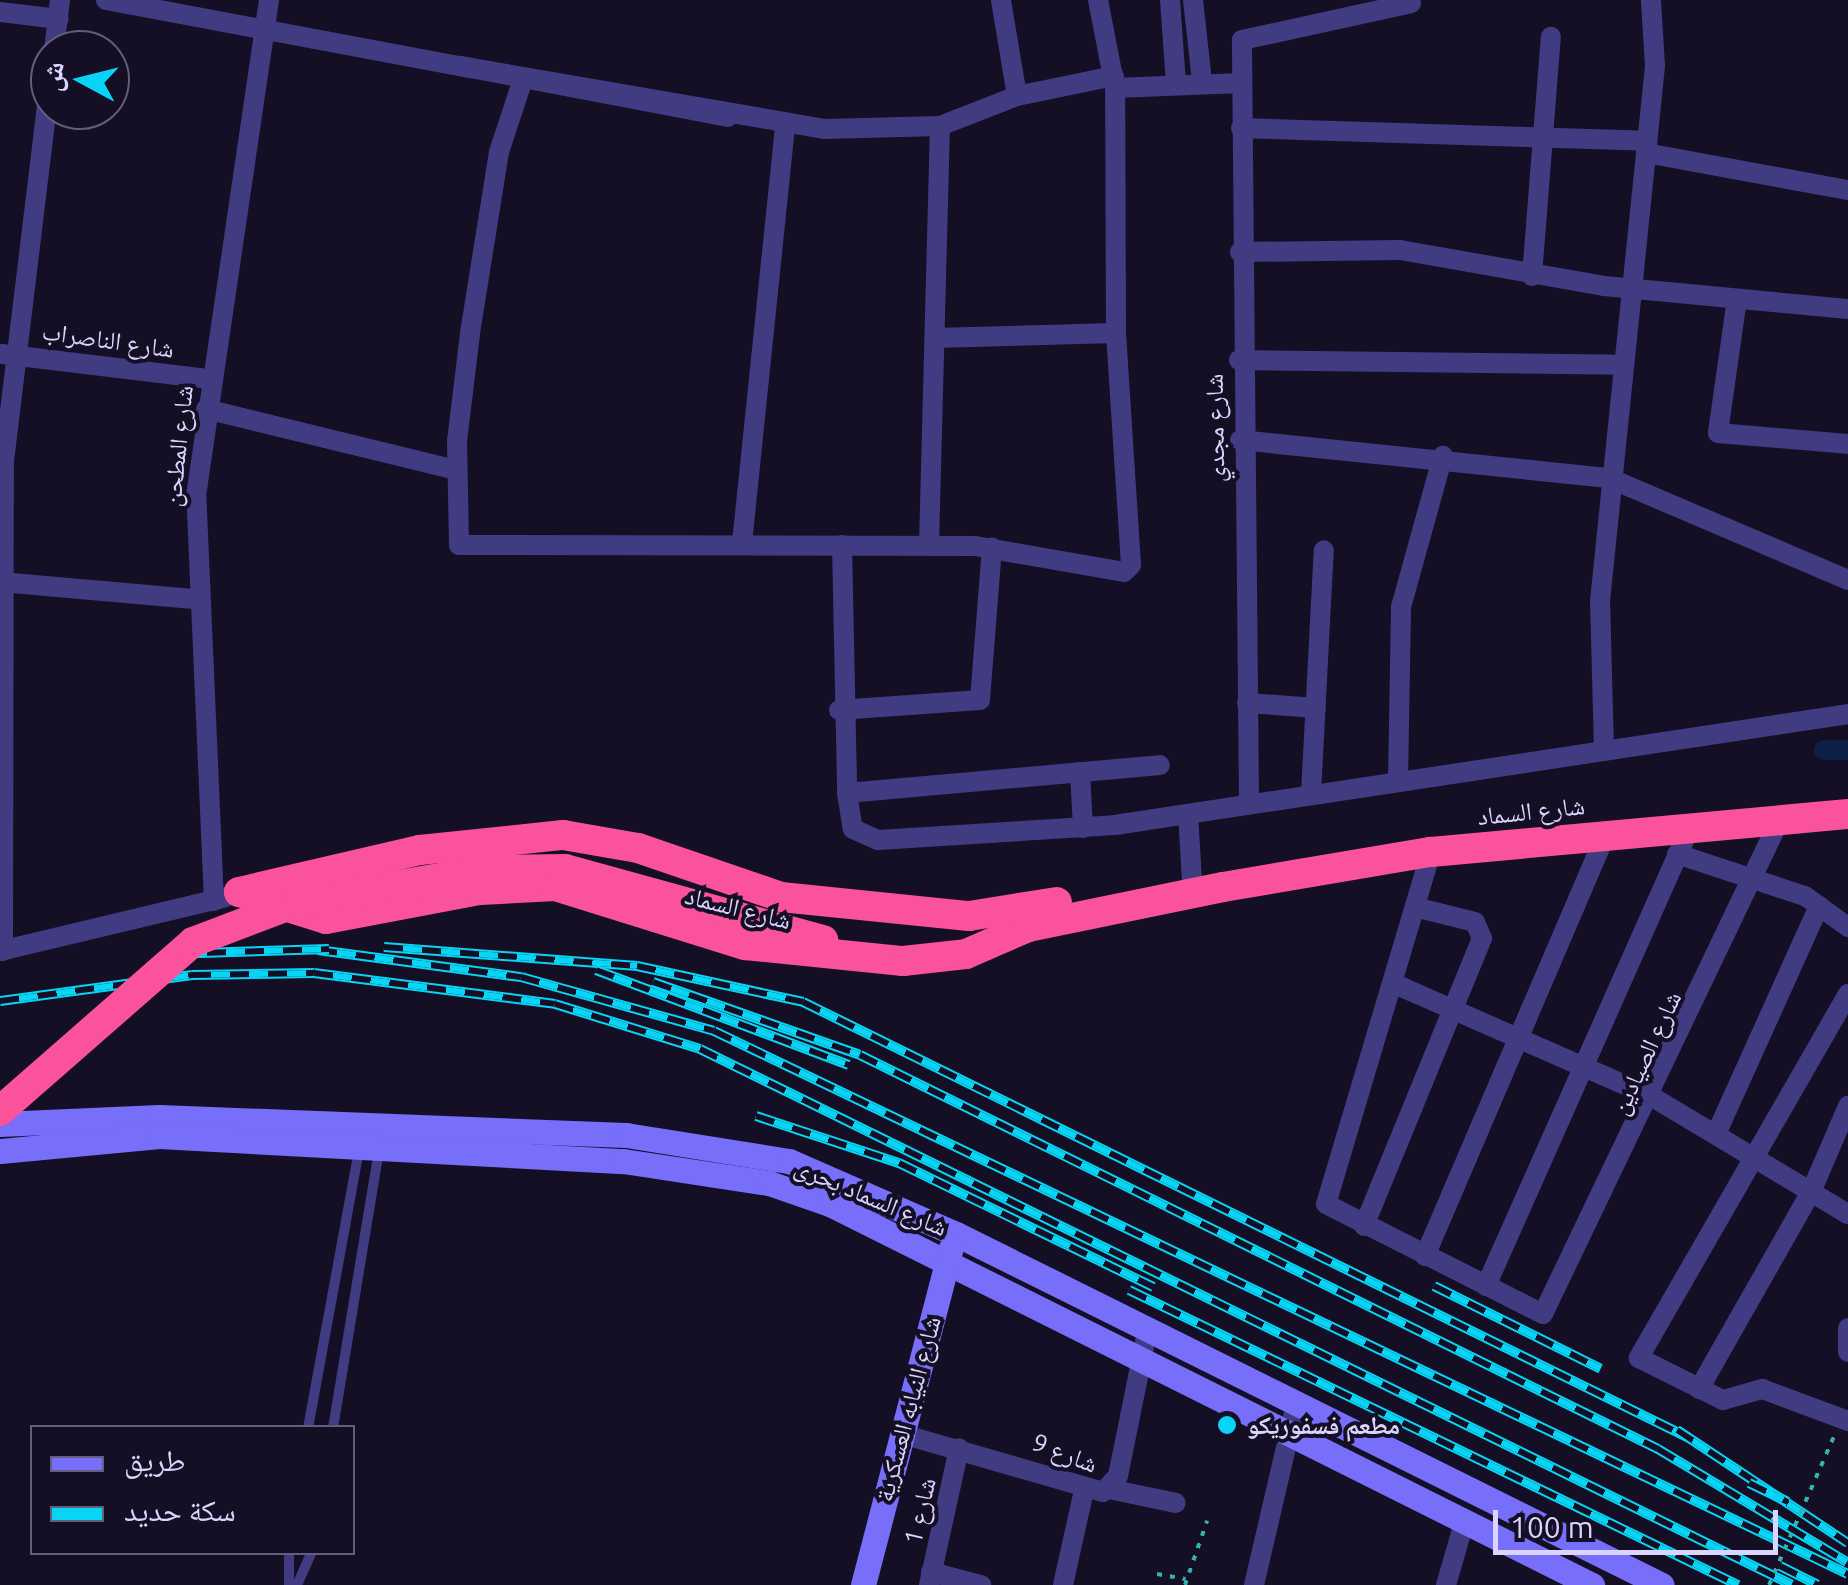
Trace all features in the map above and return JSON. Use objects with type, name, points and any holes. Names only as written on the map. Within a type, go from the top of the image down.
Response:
[{"type":"highway","name":"شارع السماد","points":[[226,896],[420,850],[563,835],[638,848],[781,896],[969,916],[1223,886],[1430,852],[1782,815],[1848,814]]},
{"type":"highway","points":[[0,1088],[184,928],[234,903],[326,880],[504,850],[562,851],[643,868],[744,907],[824,930],[969,916]]},
{"type":"highway","points":[[0,1111],[193,942],[244,917],[312,900],[487,870],[565,870],[824,930],[1028,927]]},
{"type":"highway","name":"شارع السماد","points":[[226,896],[326,919],[480,890],[555,886],[745,945],[876,962],[966,954],[1028,927],[1192,890]]},
{"type":"street","points":[[106,0],[265,23],[728,117]]},
{"type":"street","name":"شارع المطحن","points":[[226,896],[196,599],[206,409],[269,0]]},
{"type":"street","points":[[1002,0],[1017,96]]},
{"type":"street","points":[[523,79],[499,152],[456,470],[454,537],[463,547],[929,545],[992,547],[1130,568],[1116,333],[1114,82],[1098,0]]},
{"type":"street","points":[[1170,0],[1176,83]]},
{"type":"street","points":[[1193,0],[1202,82]]},
{"type":"street","points":[[1604,751],[1598,637],[1609,478],[1647,147],[1651,0]]},
{"type":"street","name":"شارع مجدي","points":[[1249,803],[1239,360],[1240,51],[1252,36],[1410,3]]},
{"type":"street","points":[[0,12],[59,9]]},
{"type":"street","points":[[1532,276],[1552,38]]},
{"type":"street","points":[[728,117],[460,66],[523,79],[728,117],[785,124],[940,126],[1017,96],[1114,82],[1241,82]]},
{"type":"street","points":[[742,543],[785,124]]},
{"type":"street","points":[[929,545],[940,126]]},
{"type":"street","points":[[1241,128],[1544,132],[1647,147],[1848,190]]},
{"type":"street","points":[[2,951],[6,353],[42,130]]},
{"type":"street","points":[[1240,252],[1400,250],[1532,276],[1848,310]]},
{"type":"street","points":[[1737,299],[1718,432],[1848,444]]},
{"type":"street","points":[[935,338],[1116,333]]},
{"type":"street","name":"شارع الناصراب","points":[[6,353],[210,380]]},
{"type":"street","points":[[1239,360],[1623,365]]},
{"type":"street","points":[[206,409],[456,470]]},
{"type":"street","points":[[1240,440],[1443,456],[1609,478],[1848,580]]},
{"type":"street","points":[[1398,780],[1401,607],[1443,456]]},
{"type":"street","points":[[842,546],[839,710],[847,793],[853,829],[878,840],[1084,828],[1848,714]]},
{"type":"street","points":[[839,710],[980,700],[992,547]]},
{"type":"street","points":[[1310,794],[1324,550]]},
{"type":"street","points":[[2,582],[196,599]]},
{"type":"street","points":[[1247,703],[1316,708]]},
{"type":"street","points":[[847,793],[1160,765]]},
{"type":"street","points":[[1080,772],[1084,828]]},
{"type":"street","points":[[1188,814],[1192,890]]},
{"type":"street","name":"شارع الصيادين","points":[[1486,1286],[1550,1310],[1654,1098],[1782,815]]},
{"type":"street","points":[[1430,852],[1398,985],[1325,1200],[1364,1226],[1486,1286],[1587,1067],[1691,825]]},
{"type":"street","points":[[1425,1256],[1525,1039],[1606,834]]},
{"type":"street","points":[[1678,854],[1755,874],[1819,906],[1848,927]]},
{"type":"street","name":"شارع السماد","points":[[2,951],[226,896]]},
{"type":"street","points":[[1717,1132],[1819,906]]},
{"type":"street","points":[[1364,1226],[1456,1010],[1480,926],[1419,908]]},
{"type":"street","points":[[1398,985],[1654,1098],[1756,1154],[1848,1214]]},
{"type":"street","points":[[1848,994],[1640,1353],[1699,1388],[1730,1401],[1762,1389],[1840,1424],[1848,1397]]},
{"type":"street","points":[[1699,1388],[1811,1192],[1848,1106]]},
{"type":"street","name":"شارع السماد بحرى","points":[[0,1124],[159,1126],[625,1148],[735,1148],[845,1181],[1295,1409],[1662,1585]]},
{"type":"street","name":"شارع السماد بحرى","points":[[0,1151],[159,1126]]},
{"type":"street","name":"شارع السماد بحرى","points":[[625,1148],[832,1205],[1592,1585]]},
{"type":"street","points":[[731,1175],[735,1148]]},
{"type":"street","name":"شارع النيابه العسكرية","points":[[862,1585],[956,1234]]},
{"type":"street","points":[[1848,1328],[1848,1352]]},
{"type":"street","name":"شارع 9","points":[[902,1434],[959,1448],[1084,1490],[1109,1489],[1147,1332]]},
{"type":"street","points":[[1254,1585],[1295,1409]]},
{"type":"street","name":"شارع 1","points":[[930,1579],[959,1448]]},
{"type":"street","points":[[1109,1489],[1176,1504]]},
{"type":"street","points":[[1063,1585],[1084,1490]]},
{"type":"street","points":[[1446,1585],[1464,1524]]},
{"type":"street","points":[[930,1579],[981,1585]]},
{"type":"lane","points":[[308,1425],[371,1138]]},
{"type":"lane","points":[[333,1425],[371,1138]]},
{"type":"lane","points":[[312,1403],[336,1407]]},
{"type":"lane","points":[[289,1555],[293,1585]]},
{"type":"lane","points":[[293,1585],[310,1555]]},
{"type":"path","points":[[1770,1585],[1840,1424]]},
{"type":"path","points":[[1157,1574],[1185,1582],[1207,1521]]},
{"type":"waterway","points":[[1824,750],[1848,750]]},
{"type":"railway","points":[[384,947],[637,966],[803,1002],[1689,1438]]},
{"type":"railway","points":[[169,954],[329,949]]},
{"type":"railway","points":[[318,950],[521,977],[714,1031],[1848,1574]]},
{"type":"railway","points":[[596,970],[849,1065]]},
{"type":"railway","points":[[0,1001],[192,975],[314,973],[555,1004],[700,1049],[1792,1585]]},
{"type":"railway","points":[[653,982],[860,1055],[1658,1449],[1847,1562]]},
{"type":"railway","points":[[756,1116],[899,1163],[1153,1287]]},
{"type":"railway","points":[[1434,1286],[1601,1369]]},
{"type":"railway","points":[[1129,1290],[1738,1585]]},
{"type":"railway","points":[[1677,1430],[1848,1543]]},
{"type":"railway","points":[[1749,1483],[1788,1502]]},
{"type":"railway","points":[[1780,1566],[1818,1585]]},
{"type":"place","name":"مطعم فسفوريكو","points":[[1227,1425]]}]
